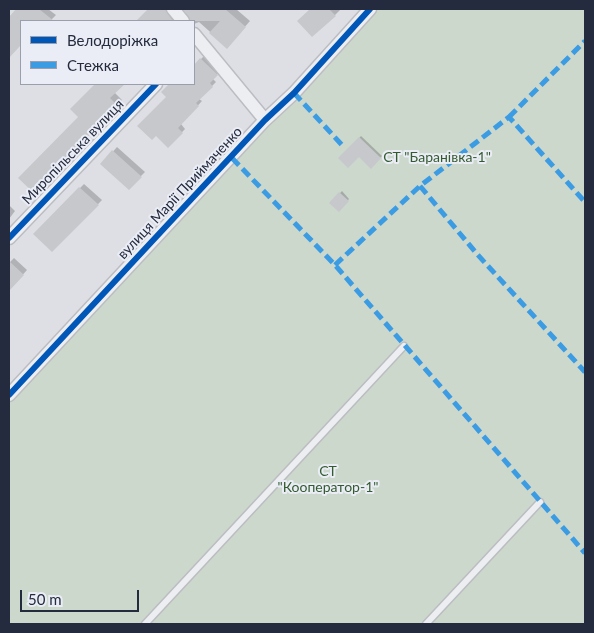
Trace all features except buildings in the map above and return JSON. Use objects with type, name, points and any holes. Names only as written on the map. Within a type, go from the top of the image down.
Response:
[{"type":"street","points":[[173,9],[182,20]]},
{"type":"street","name":"вулиця Марії Приймаченко","points":[[9,395],[265,120],[294,93],[370,9]]},
{"type":"street","points":[[195,40],[265,120]]},
{"type":"street","name":"Миропільська вулиця","points":[[9,238],[155,85]]},
{"type":"lane","points":[[145,624],[404,346]]},
{"type":"lane","points":[[426,624],[540,502]]},
{"type":"green space","points":[[370,9],[585,9],[585,624],[9,624],[9,395]]},
{"type":"marked path","points":[[509,117],[585,41]]},
{"type":"marked path","points":[[294,93],[342,145]]},
{"type":"marked path","points":[[335,265],[420,186],[509,117],[585,202]]},
{"type":"marked path","points":[[232,158],[335,265],[585,553]]},
{"type":"marked path","points":[[420,186],[477,254],[585,372]]},
{"type":"cycle path","points":[[9,395],[265,120],[294,93],[370,9]]},
{"type":"cycle path","points":[[9,238],[155,85]]},
{"type":"park label","name":"СТ \"Баранівка-1\"","points":[[437,157]]},
{"type":"park label","name":"СТ \"Кооператор-1\"","points":[[328,480]]}]
